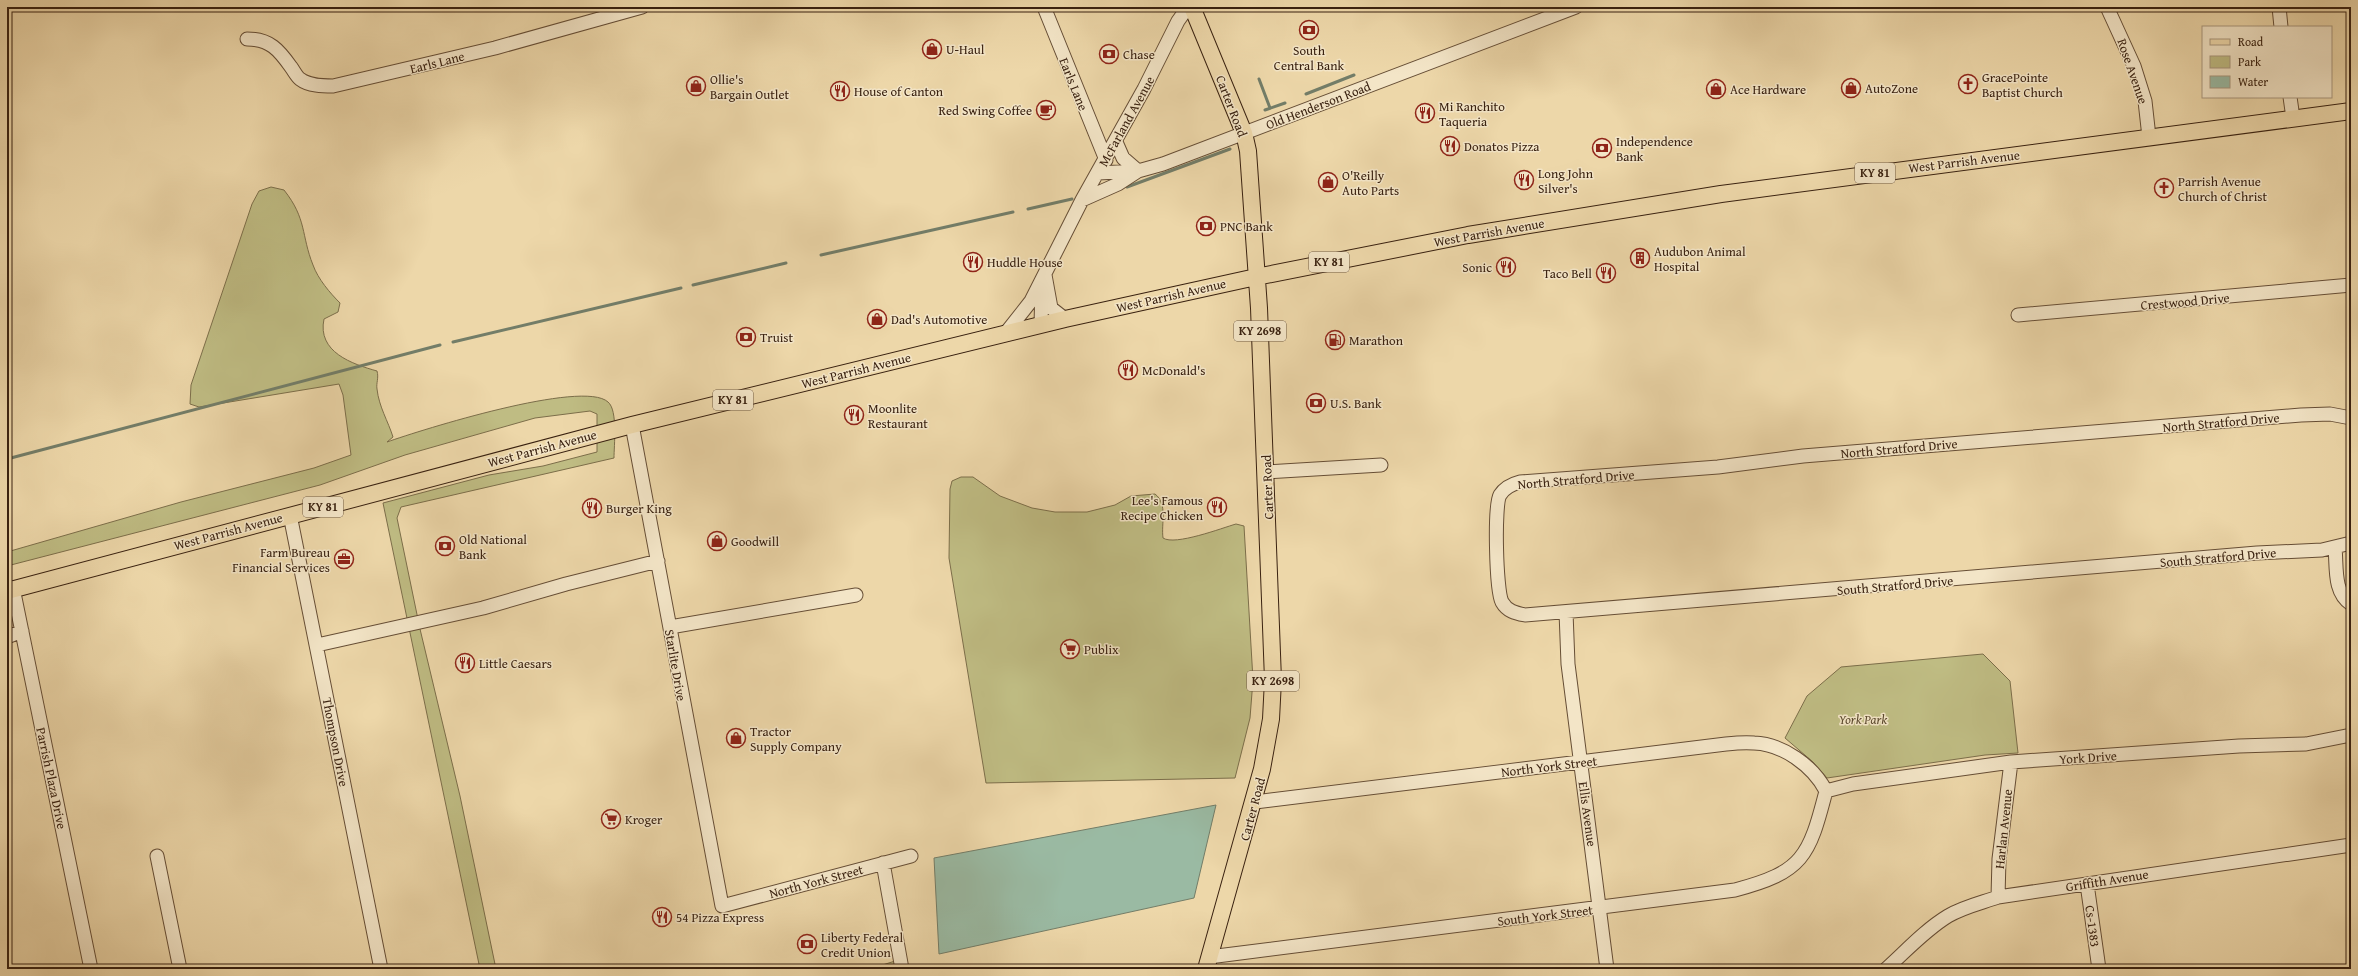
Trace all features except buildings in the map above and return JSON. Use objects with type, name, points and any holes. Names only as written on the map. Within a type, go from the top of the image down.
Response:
[{"type":"main road","name":"Carter Road","points":[[1192,7],[1244,133],[1248,151],[1266,472],[1273,680],[1267,744],[1255,802],[1208,963]]},
{"type":"main road","name":"West Parrish Avenue","points":[[9,589],[632,425],[1065,319],[1256,277],[1468,235],[1639,206],[2351,111]]},
{"type":"street","name":"Earls Lane","points":[[247,39],[265,41],[280,50],[300,79],[313,84],[333,86],[495,48],[642,7]]},
{"type":"street","name":"Earls Lane","points":[[1044,7],[1106,160]]},
{"type":"street","name":"McFarland Avenue","points":[[1098,173],[1116,142],[1178,21],[1188,7]]},
{"type":"street","name":"Old Henderson Road","points":[[1098,173],[1138,171],[1244,133],[1576,7]]},
{"type":"street","name":"Rose Avenue","points":[[2107,7],[2134,66],[2145,101],[2149,137]]},
{"type":"street","points":[[2279,7],[2281,26]]},
{"type":"street","points":[[2290,98],[2293,118]]},
{"type":"street","points":[[1082,200],[1118,184],[1138,171],[1123,158],[1116,142]]},
{"type":"street","points":[[1005,334],[1022,315],[1045,275],[1082,200],[1098,173]]},
{"type":"street","points":[[1045,275],[1051,308],[1065,319]]},
{"type":"street","points":[[1041,325],[1041,290],[1045,275]]},
{"type":"street","name":"Crestwood Drive","points":[[2018,315],[2351,285]]},
{"type":"street","name":"North Stratford Drive","points":[[1497,544],[1497,504],[1499,496],[1508,487],[1520,482],[1718,467],[1803,456],[2301,415],[2330,414],[2351,418]]},
{"type":"street","name":"Starlite Drive","points":[[632,425],[722,906]]},
{"type":"street","points":[[1266,472],[1381,465]]},
{"type":"street","name":"Thompson Drive","points":[[290,516],[381,969]]},
{"type":"street","name":"South Stratford Drive","points":[[1497,544],[1499,593],[1507,609],[1525,615],[2336,548],[2351,544]]},
{"type":"street","points":[[2336,548],[2340,591],[2344,599],[2351,604]]},
{"type":"street","points":[[317,646],[483,608],[566,584],[658,561]]},
{"type":"street","name":"Parrish Plaza Drive","points":[[9,589],[22,631],[91,969]]},
{"type":"street","points":[[670,627],[856,595]]},
{"type":"street","name":"Ellis Avenue","points":[[1566,612],[1568,664],[1607,969]]},
{"type":"street","points":[[7,637],[22,631]]},
{"type":"street","name":"York Drive","points":[[1826,791],[1852,784],[2011,762],[2239,746],[2306,744],[2351,736]]},
{"type":"street","name":"North York Street","points":[[1255,802],[1726,744],[1755,743],[1768,745],[1792,755],[1814,775],[1826,791]]},
{"type":"street","name":"Harlan Avenue","points":[[1998,897],[1998,859],[2011,762]]},
{"type":"street","name":"South York Street","points":[[1208,963],[1735,890],[1768,882],[1787,870],[1804,855],[1816,831],[1826,791]]},
{"type":"street","name":"Griffith Avenue","points":[[1886,969],[1933,927],[1948,916],[1965,908],[1998,897],[2351,845]]},
{"type":"street","points":[[157,856],[180,969]]},
{"type":"street","name":"North York Street","points":[[722,906],[910,856]]},
{"type":"street","points":[[883,863],[902,969]]},
{"type":"street","name":"Cs-1383","points":[[2087,884],[2099,969]]},
{"type":"green space","points":[[271,187],[284,190],[297,210],[315,270],[325,286],[340,303],[338,312],[324,319],[323,330],[326,340],[338,355],[357,365],[377,371],[378,396],[393,437],[387,442],[432,427],[536,401],[568,397],[593,397],[608,402],[613,412],[615,428],[614,458],[401,507],[397,518],[420,629],[460,796],[496,969],[480,969],[383,503],[489,475],[543,466],[597,452],[597,414],[590,411],[535,418],[405,455],[320,485],[7,566],[7,552],[181,502],[314,468],[351,455],[343,395],[339,384],[199,407],[190,404],[191,385],[252,204],[259,191]]},
{"type":"green space","points":[[961,477],[973,477],[1000,496],[1032,508],[1055,512],[1087,512],[1115,505],[1131,496],[1155,494],[1159,498],[1163,508],[1163,538],[1169,540],[1188,538],[1236,524],[1244,526],[1253,680],[1250,718],[1235,778],[986,783],[949,558],[950,489],[952,481]]},
{"type":"green space","name":"York Park","points":[[1983,654],[2010,681],[2018,753],[1985,755],[1827,778],[1813,762],[1785,738],[1807,696],[1841,667]]},
{"type":"green space","points":[[895,961],[897,969],[870,969]]},
{"type":"water","points":[[1216,805],[1194,898],[939,954],[934,858]]},
{"type":"waterway","points":[[1306,94],[1354,75]]},
{"type":"waterway","points":[[1259,79],[1270,108]]},
{"type":"waterway","points":[[1265,110],[1285,103]]},
{"type":"waterway","points":[[1127,187],[1230,149]]},
{"type":"waterway","points":[[1028,209],[1072,199]]},
{"type":"waterway","points":[[821,255],[1013,212]]},
{"type":"waterway","points":[[693,285],[786,263]]},
{"type":"waterway","points":[[453,342],[681,288]]},
{"type":"waterway","points":[[7,459],[440,345]]},
{"type":"place","name":"South Central Bank","points":[[1309,30]]},
{"type":"place","name":"U-Haul","points":[[932,49]]},
{"type":"place","name":"Chase","points":[[1109,54]]},
{"type":"place","name":"GracePointe Baptist Church","points":[[1968,84]]},
{"type":"place","name":"Ollie's Bargain Outlet","points":[[696,86]]},
{"type":"place","name":"AutoZone","points":[[1851,88]]},
{"type":"place","name":"Ace Hardware","points":[[1716,89]]},
{"type":"place","name":"House of Canton","points":[[840,91]]},
{"type":"place","name":"Red Swing Coffee","points":[[1046,110]]},
{"type":"place","name":"Mi Ranchito Taqueria","points":[[1425,113]]},
{"type":"place","name":"Donatos Pizza","points":[[1450,146]]},
{"type":"place","name":"Independence Bank","points":[[1602,148]]},
{"type":"place","name":"Long John Silver's","points":[[1524,180]]},
{"type":"place","name":"O'Reilly Auto Parts","points":[[1328,182]]},
{"type":"place","name":"Parrish Avenue Church of Christ","points":[[2164,188]]},
{"type":"place","name":"PNC Bank","points":[[1206,226]]},
{"type":"place","name":"Audubon Animal Hospital","points":[[1640,258]]},
{"type":"place","name":"Huddle House","points":[[973,262]]},
{"type":"place","name":"Sonic","points":[[1506,267]]},
{"type":"place","name":"Taco Bell","points":[[1606,273]]},
{"type":"place","name":"Dad's Automotive","points":[[877,319]]},
{"type":"place","name":"Truist","points":[[746,337]]},
{"type":"place","name":"Marathon","points":[[1335,340]]},
{"type":"place","name":"McDonald's","points":[[1128,370]]},
{"type":"place","name":"U.S. Bank","points":[[1316,403]]},
{"type":"place","name":"Moonlite Restaurant","points":[[854,415]]},
{"type":"place","name":"Lee's Famous Recipe Chicken","points":[[1217,507]]},
{"type":"place","name":"Burger King","points":[[592,508]]},
{"type":"place","name":"Goodwill","points":[[717,541]]},
{"type":"place","name":"Old National Bank","points":[[445,546]]},
{"type":"place","name":"Farm Bureau Financial Services","points":[[344,559]]},
{"type":"place","name":"Publix","points":[[1070,649]]},
{"type":"place","name":"Little Caesars","points":[[465,663]]},
{"type":"place","name":"Tractor Supply Company","points":[[736,738]]},
{"type":"place","name":"Kroger","points":[[611,819]]},
{"type":"place","name":"54 Pizza Express","points":[[662,917]]},
{"type":"place","name":"Liberty Federal Credit Union","points":[[807,944]]}]
